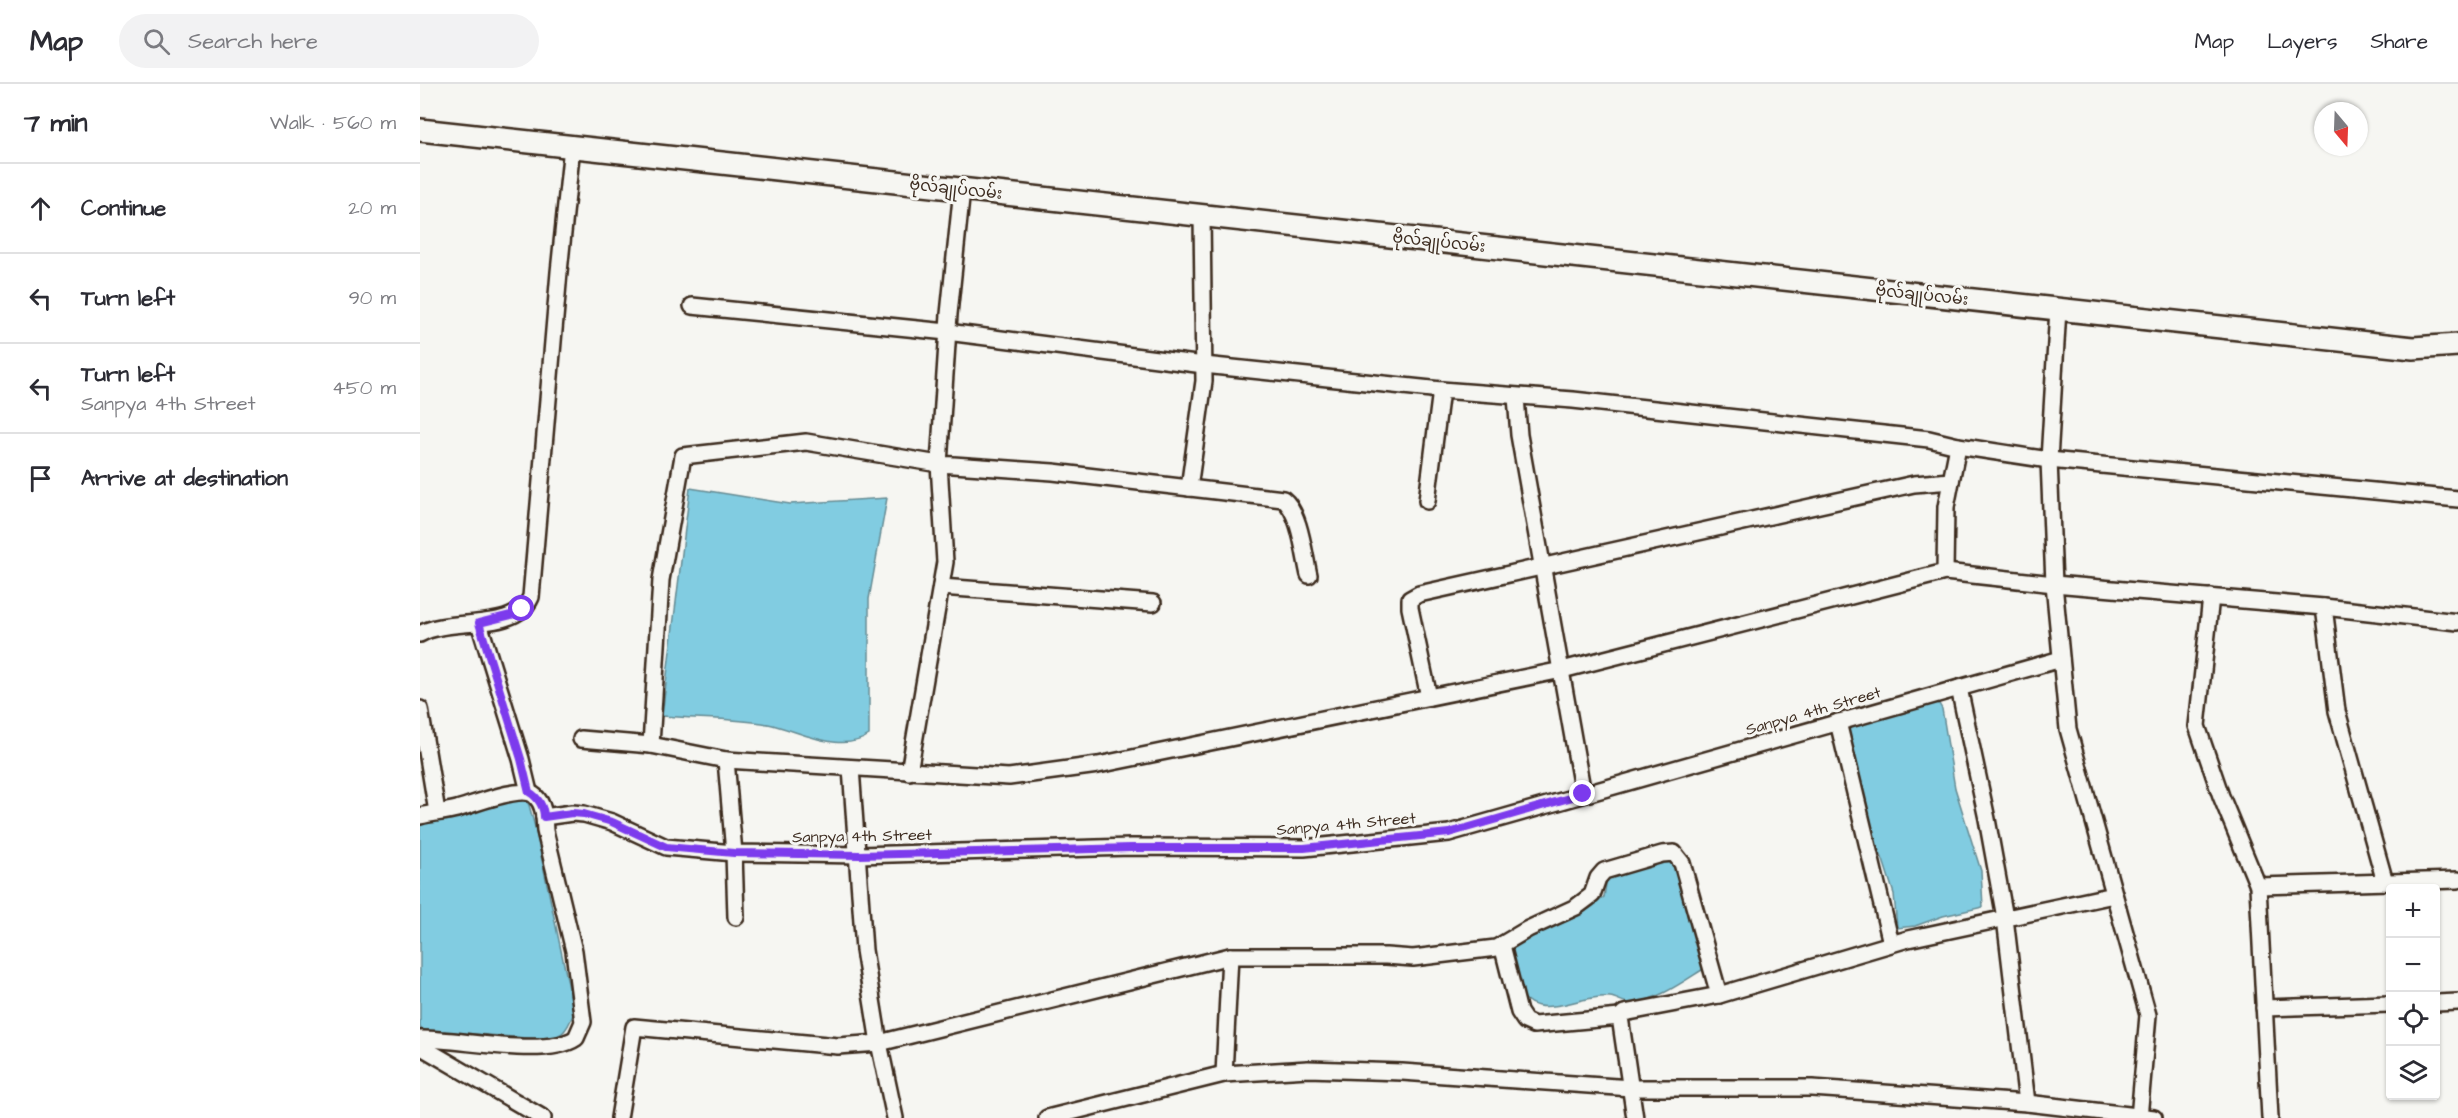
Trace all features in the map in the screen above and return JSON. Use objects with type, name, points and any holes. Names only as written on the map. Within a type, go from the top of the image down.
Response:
[{"type":"street","name":"ဗိုလ်ချုပ်လမ်း","points":[[420,130],[2413,348],[2458,345]]},
{"type":"street","points":[[420,634],[434,628],[479,623],[515,614],[526,606],[531,597],[572,146]]},
{"type":"street","points":[[909,772],[945,562],[939,464],[947,332],[962,189]]},
{"type":"street","points":[[1189,488],[1204,381],[1202,215]]},
{"type":"street","points":[[692,306],[947,332],[1204,365],[1442,390],[1573,400],[1917,438],[2049,460],[2458,499]]},
{"type":"street","points":[[1047,1118],[1224,1074],[1308,1069],[1390,1071],[1631,1088],[1812,1088],[2027,1103],[2144,1117],[2148,1015],[2068,729],[2054,584],[2049,460],[2058,309]]},
{"type":"street","points":[[1427,501],[1442,390]]},
{"type":"street","points":[[1516,397],[1519,435],[1541,566],[1583,794]]},
{"type":"street","points":[[651,746],[660,580],[683,456],[806,442],[939,464],[1053,472],[1283,499],[1291,505],[1309,575]]},
{"type":"street","points":[[1946,572],[1946,507],[1958,446]]},
{"type":"street","points":[[1429,697],[1410,608],[1410,598],[1419,594],[1914,484],[1951,481]]},
{"type":"street","points":[[581,739],[651,746],[726,760],[1009,777],[1098,765],[1559,670],[1946,572],[2054,584],[2324,607],[2458,622]]},
{"type":"street","points":[[941,587],[1153,603]]},
{"type":"street","points":[[2211,597],[2198,726],[2221,796],[2258,886],[2270,1118]]},
{"type":"street","points":[[2324,607],[2337,711],[2385,882]]},
{"type":"street","points":[[479,623],[529,792]]},
{"type":"street","name":"Sanpya 4th Street","points":[[544,817],[572,813],[584,814],[612,822],[666,847],[734,853],[859,855],[1120,848],[1304,848],[1449,833],[2061,659]]},
{"type":"street","points":[[1959,688],[2005,918],[2027,1103]]},
{"type":"street","points":[[420,709],[437,812]]},
{"type":"street","points":[[1838,722],[1891,943]]},
{"type":"street","points":[[726,760],[734,853],[735,917]]},
{"type":"street","points":[[851,768],[864,950],[879,1043],[895,1118]]},
{"type":"street","points":[[420,816],[456,810],[513,793],[529,792],[535,796],[544,811],[549,847],[574,951],[583,1022],[576,1038],[560,1046],[499,1045],[420,1039]]},
{"type":"street","points":[[620,1118],[634,1028],[838,1046],[879,1043],[1230,956],[1375,955],[1413,958],[1487,950],[1502,945],[1528,929],[1576,907],[1592,895],[1598,878],[1604,872],[1662,854],[1674,854],[1682,863],[1719,995]]},
{"type":"street","points":[[2258,886],[2458,880]]},
{"type":"street","points":[[1502,945],[1519,1012],[1525,1021],[1533,1025],[1620,1017],[1624,1013],[1719,995],[1891,943],[2114,895]]},
{"type":"street","points":[[1224,1074],[1230,956]]},
{"type":"street","points":[[2440,1003],[2458,1002]]},
{"type":"street","points":[[2264,1008],[2386,1004]]},
{"type":"street","points":[[1620,1017],[1635,1118]]},
{"type":"street","points":[[420,1046],[543,1118]]},
{"type":"water","points":[[690,488],[790,504],[887,498],[869,599],[869,735],[858,741],[832,742],[755,722],[662,716]]},
{"type":"water","points":[[1938,702],[1942,709],[1955,788],[1981,871],[1983,907],[1943,916],[1915,926],[1897,928],[1894,894],[1883,860],[1868,826],[1846,729]]},
{"type":"water","points":[[515,800],[526,800],[529,805],[574,1012],[562,1033],[539,1039],[420,1028],[420,823]]},
{"type":"water","points":[[1672,861],[1679,872],[1688,919],[1695,932],[1705,968],[1651,999],[1632,1003],[1610,997],[1597,997],[1554,1006],[1541,1006],[1529,1002],[1520,993],[1514,976],[1512,948],[1520,937],[1564,923],[1588,910],[1604,897],[1607,878],[1651,862]]},
{"type":"route","points":[[522,609],[515,614],[479,623],[529,792],[535,796],[544,811],[544,817],[572,813],[601,818],[666,847],[734,853],[859,855],[1131,848],[1304,848],[1449,833],[1583,794]]}]
